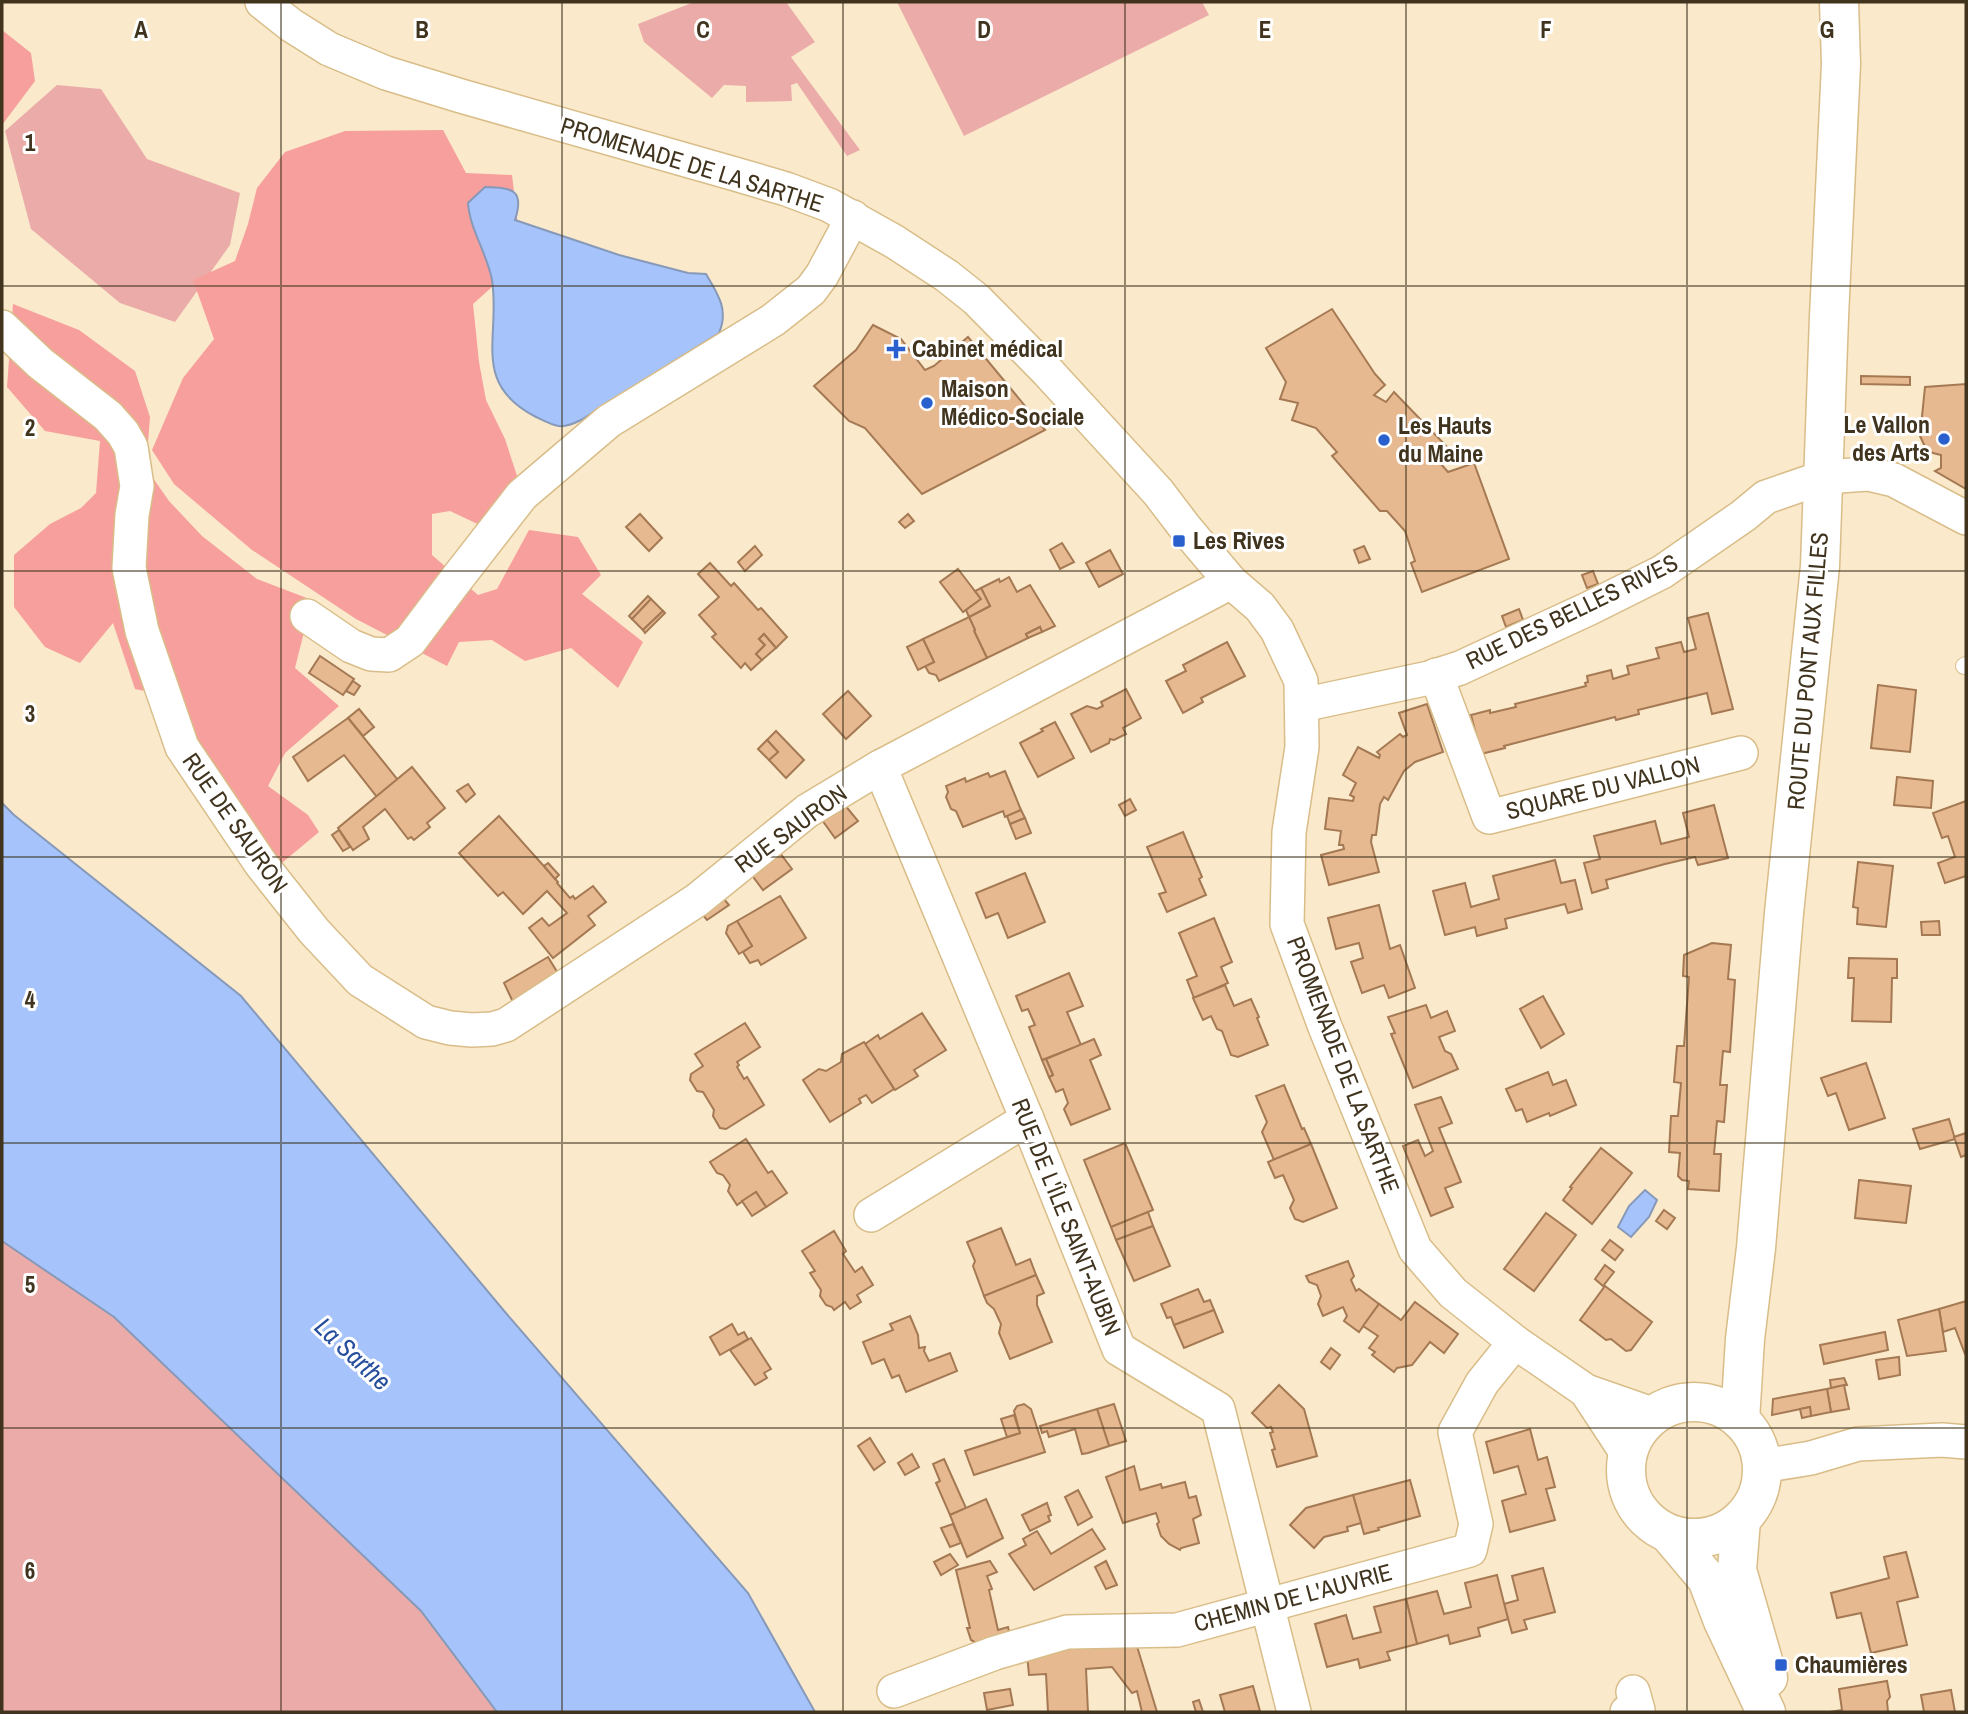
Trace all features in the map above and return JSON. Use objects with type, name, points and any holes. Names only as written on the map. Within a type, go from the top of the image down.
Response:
[{"type":"street","name":"PROMENADE DE LA SARTHE","points":[[262,2],[291,25],[329,49],[386,73],[774,185],[829,205],[947,276],[976,299],[1047,370],[1158,492],[1231,582],[1260,607],[1277,630],[1301,681],[1302,747],[1289,832],[1287,924],[1325,1027],[1415,1249],[1453,1293],[1515,1342],[1587,1391],[1655,1415]]},
{"type":"street","name":"ROUTE DU PONT AUX FILLES","points":[[1740,1420],[1784,913],[1820,566],[1841,64],[1839,2]]},
{"type":"street","points":[[307,616],[351,646],[370,654],[389,655],[410,641],[522,495],[610,421],[774,320],[811,290],[853,217]]},
{"type":"street","name":"RUE DE SAURON","points":[[2,327],[40,362],[108,416],[131,447],[137,486],[132,515],[130,568],[142,631],[182,747],[261,864],[314,931],[360,981]]},
{"type":"street","name":"RUE DES BELLES RIVES","points":[[1302,705],[1436,675],[1504,649],[1662,572],[1766,497],[1824,477],[1868,474],[1894,480],[1966,518]]},
{"type":"street","name":"RUE SAURON","points":[[360,981],[426,1022],[472,1030],[506,1025],[697,900],[807,811],[880,768],[1231,582]]},
{"type":"street","name":"SQUARE DU VALLON","points":[[1436,675],[1489,817],[1741,753]]},
{"type":"street","name":"RUE DE L'ÎLE SAINT-AUBIN","points":[[880,768],[1027,1119],[1119,1349],[1218,1409],[1294,1712]]},
{"type":"street","points":[[871,1214],[1027,1119]]},
{"type":"street","name":"ROUTE DU PONT AUX FILLES","points":[[1698,1402],[1723,1375],[1745,1339]]},
{"type":"street","name":"CHEMIN DE L'AUVRIE","points":[[894,1691],[995,1653],[1068,1632],[1177,1630],[1470,1550],[1476,1524],[1455,1432],[1482,1383],[1515,1342]]},
{"type":"street","name":"PROMENADE DE LA SARTHE","points":[[1587,1391],[1628,1455]]},
{"type":"street","points":[[1669,1534],[1695,1538],[1712,1536],[1727,1530],[1741,1520],[1758,1495],[1762,1466],[1756,1441],[1740,1420],[1720,1408],[1698,1402],[1675,1405],[1655,1415],[1638,1432],[1628,1455],[1628,1484],[1634,1502],[1645,1518],[1669,1534],[1707,1579],[1723,1622],[1766,1712]]},
{"type":"street","points":[[1762,1466],[1811,1458],[1858,1444],[1942,1440],[1966,1442]]},
{"type":"street","points":[[1741,1520],[1737,1570],[1755,1626],[1777,1712]]},
{"type":"shaded area","points":[[694,2],[786,2],[815,42],[791,57],[860,150],[847,156],[797,83],[791,85],[792,101],[746,102],[746,86],[724,85],[712,98],[644,42],[638,24]]},
{"type":"shaded area","points":[[897,2],[1202,2],[1209,15],[964,136]]},
{"type":"shaded area","points":[[2,30],[31,53],[35,81],[2,125]]},
{"type":"shaded area","points":[[57,85],[101,89],[147,159],[240,193],[230,245],[175,322],[120,303],[31,229],[5,131]]},
{"type":"shaded area","points":[[443,130],[466,173],[512,175],[522,260],[473,304],[486,400],[505,439],[519,482],[484,527],[450,511],[432,514],[432,555],[478,595],[497,589],[529,530],[578,537],[601,575],[582,594],[643,642],[618,688],[571,648],[525,661],[492,640],[459,642],[447,666],[356,619],[252,550],[174,484],[152,450],[183,378],[214,339],[193,280],[235,261],[257,188],[285,152],[345,131]]},
{"type":"shaded area","points":[[13,304],[79,330],[135,371],[150,417],[146,468],[169,501],[202,536],[257,579],[312,600],[295,668],[339,706],[285,753],[268,786],[308,815],[319,832],[277,867],[205,761],[175,697],[135,689],[113,623],[80,663],[45,647],[14,607],[14,555],[50,524],[81,508],[96,493],[100,441],[45,431],[7,387]]},
{"type":"shaded area","points":[[2,1241],[114,1317],[421,1611],[497,1712],[2,1712]]},
{"type":"water","points":[[485,187],[514,192],[518,202],[515,220],[619,255],[688,273],[706,274],[718,295],[722,309],[719,333],[581,420],[558,426],[536,417],[516,404],[495,374],[492,280],[472,223],[468,203]]},
{"type":"water","name":"La Sarthe","points":[[2,803],[241,996],[505,1312],[748,1593],[815,1712],[497,1712],[421,1611],[114,1317],[2,1241]]},
{"type":"water","points":[[1645,1190],[1657,1200],[1649,1217],[1631,1237],[1618,1227],[1629,1206]]},
{"type":"building","name":"Les Hauts du Maine","points":[[1332,309],[1385,385],[1374,395],[1386,402],[1394,392],[1454,454],[1440,463],[1448,472],[1474,463],[1509,559],[1422,592],[1411,563],[1415,561],[1405,531],[1387,511],[1380,511],[1332,456],[1337,452],[1316,428],[1292,420],[1298,403],[1280,399],[1286,382],[1266,348]]},
{"type":"building","name":"Maison Médico-Sociale","points":[[873,325],[901,339],[925,370],[934,366],[968,337],[1045,430],[922,494],[865,428],[849,421],[814,386],[856,350]]},
{"type":"building","points":[[1861,376],[1910,377],[1910,385],[1861,384]]},
{"type":"building","name":"Le Vallon des Arts","points":[[1966,384],[1966,489],[1935,471],[1941,468],[1941,455],[1926,449],[1920,436],[1925,387]]},
{"type":"building","points":[[640,514],[662,538],[649,551],[626,527]]},
{"type":"building","points":[[908,514],[914,521],[905,528],[899,522]]},
{"type":"building","points":[[1062,543],[1074,562],[1060,569],[1050,550]]},
{"type":"building","points":[[755,546],[762,555],[745,571],[738,562]]},
{"type":"building","points":[[1364,546],[1370,559],[1359,563],[1354,550]]},
{"type":"building","points":[[1110,550],[1123,574],[1099,587],[1086,563]]},
{"type":"building","points":[[710,563],[731,586],[734,583],[758,610],[761,608],[787,637],[776,648],[764,634],[759,639],[765,645],[756,654],[762,660],[751,670],[745,663],[741,668],[712,637],[716,634],[699,615],[719,597],[698,574]]},
{"type":"building","points":[[958,569],[981,599],[963,612],[940,582]]},
{"type":"building","points":[[1593,571],[1598,584],[1587,588],[1582,575]]},
{"type":"building","points":[[1009,577],[1017,592],[1030,585],[1055,626],[1042,632],[1040,627],[1026,634],[1028,638],[987,658],[969,617],[990,606],[981,588]]},
{"type":"building","points":[[981,588],[990,606],[969,617],[966,610],[981,599],[975,591]]},
{"type":"building","points":[[648,596],[651,599],[632,619],[629,616]]},
{"type":"building","points":[[651,599],[663,611],[643,630],[632,619]]},
{"type":"building","points":[[1519,609],[1523,620],[1506,627],[1502,616]]},
{"type":"building","points":[[663,611],[665,613],[645,633],[643,630]]},
{"type":"building","points":[[1708,613],[1733,709],[1712,714],[1707,693],[1638,710],[1639,714],[1616,720],[1615,717],[1481,754],[1471,715],[1516,707],[1515,704],[1586,686],[1587,676],[1611,670],[1613,679],[1629,674],[1627,666],[1659,658],[1656,648],[1681,642],[1684,652],[1696,649],[1688,618]]},
{"type":"building","points":[[969,617],[987,658],[939,681],[925,666],[934,662],[923,639]]},
{"type":"building","points":[[1040,627],[1042,632],[1028,638],[1026,634]]},
{"type":"building","points":[[764,634],[776,648],[762,660],[756,654],[765,645],[759,639]]},
{"type":"building","points":[[923,639],[934,662],[918,670],[907,647]]},
{"type":"building","points":[[1227,642],[1245,676],[1201,698],[1203,702],[1183,713],[1166,681],[1186,671],[1183,665]]},
{"type":"building","points":[[320,656],[354,679],[343,695],[309,673]]},
{"type":"building","points":[[353,681],[360,686],[354,695],[346,691]]},
{"type":"building","points":[[1878,685],[1916,690],[1910,752],[1871,748]]},
{"type":"building","points":[[1126,689],[1141,718],[1123,728],[1126,734],[1114,740],[1110,739],[1109,743],[1091,752],[1071,714],[1087,706],[1097,709],[1103,706],[1101,702]]},
{"type":"building","points":[[848,691],[871,716],[846,739],[823,714]]},
{"type":"building","points":[[1427,704],[1443,752],[1415,762],[1404,771],[1388,800],[1384,797],[1380,804],[1376,835],[1372,835],[1371,842],[1379,872],[1329,885],[1321,855],[1344,849],[1343,845],[1339,845],[1341,831],[1325,829],[1329,798],[1353,801],[1354,797],[1350,795],[1356,783],[1343,775],[1358,747],[1379,758],[1377,752],[1400,734],[1403,737],[1407,735],[1399,713]]},
{"type":"building","points":[[359,709],[374,727],[363,736],[348,718]]},
{"type":"building","points":[[348,718],[398,780],[377,797],[344,755],[308,781],[293,757]]},
{"type":"building","points":[[1055,722],[1074,758],[1038,777],[1020,743]]},
{"type":"building","points":[[776,731],[804,760],[786,778],[769,760],[778,752],[767,740]]},
{"type":"building","points":[[767,740],[778,752],[769,760],[758,749]]},
{"type":"building","points":[[412,767],[445,808],[427,823],[430,827],[414,840],[411,837],[408,839],[385,809],[363,827],[369,839],[353,850],[338,828]]},
{"type":"building","points":[[1005,771],[1021,810],[1005,817],[1003,811],[963,827],[946,797],[946,786],[965,778],[966,782],[988,773],[990,777]]},
{"type":"building","points":[[1897,777],[1933,781],[1931,808],[1894,805]]},
{"type":"building","points":[[468,784],[475,794],[466,802],[457,791]]},
{"type":"building","points":[[1130,799],[1136,810],[1125,816],[1119,805]]},
{"type":"building","points":[[1966,801],[1966,876],[1945,883],[1938,863],[1955,857],[1948,836],[1942,838],[1933,813]]},
{"type":"building","points":[[844,804],[858,821],[835,838],[822,820]]},
{"type":"building","points":[[1714,805],[1728,858],[1698,865],[1695,857],[1665,864],[1606,880],[1608,888],[1592,893],[1584,863],[1600,859],[1594,836],[1655,821],[1661,844],[1689,837],[1683,813]]},
{"type":"building","points":[[1021,810],[1025,818],[1010,824],[1007,816]]},
{"type":"building","points":[[499,816],[570,898],[573,896],[575,899],[593,886],[606,902],[588,916],[595,925],[553,958],[529,928],[542,918],[549,926],[567,913],[547,891],[523,914],[503,892],[498,896],[459,853]]},
{"type":"building","points":[[1025,818],[1031,833],[1016,839],[1010,824]]},
{"type":"building","points":[[339,830],[350,847],[343,851],[332,835]]},
{"type":"building","points":[[1183,832],[1202,877],[1199,879],[1206,895],[1167,912],[1159,894],[1166,892],[1147,847]]},
{"type":"building","points":[[777,849],[792,869],[763,890],[748,870]]},
{"type":"building","points":[[1555,860],[1561,883],[1575,880],[1582,909],[1568,913],[1565,904],[1505,919],[1507,928],[1477,936],[1475,927],[1445,935],[1433,891],[1465,883],[1471,907],[1499,899],[1493,876]]},
{"type":"building","points":[[1858,862],[1893,866],[1886,927],[1857,924],[1858,908],[1853,907]]},
{"type":"building","points":[[548,863],[559,875],[555,879],[544,866]]},
{"type":"building","points":[[1025,873],[1045,922],[1008,938],[998,913],[986,918],[976,893]]},
{"type":"building","points":[[718,892],[729,905],[707,920],[697,908]]},
{"type":"building","points":[[780,896],[806,938],[761,965],[758,960],[750,963],[743,952],[752,946],[737,921]]},
{"type":"building","points":[[1379,905],[1390,949],[1400,945],[1415,988],[1389,998],[1384,985],[1362,993],[1351,962],[1363,958],[1359,943],[1336,949],[1328,918]]},
{"type":"building","points":[[1214,918],[1232,962],[1221,967],[1228,983],[1194,998],[1187,980],[1197,976],[1179,933]]},
{"type":"building","points":[[737,921],[752,946],[739,954],[726,933],[728,926]]},
{"type":"building","points":[[1939,921],[1940,935],[1922,935],[1921,922]]},
{"type":"building","points":[[1712,943],[1731,945],[1728,979],[1735,980],[1730,1052],[1723,1051],[1720,1085],[1727,1085],[1724,1122],[1717,1121],[1714,1154],[1721,1154],[1719,1191],[1688,1189],[1689,1181],[1678,1176],[1680,1153],[1669,1152],[1671,1116],[1678,1116],[1681,1083],[1674,1082],[1677,1046],[1684,1046],[1689,977],[1683,976],[1684,955]]},
{"type":"building","points":[[548,957],[559,975],[513,1002],[504,983]]},
{"type":"building","points":[[1849,958],[1897,959],[1897,978],[1892,978],[1891,1022],[1852,1021],[1854,978],[1848,978]]},
{"type":"building","points":[[1069,973],[1083,1006],[1067,1012],[1081,1045],[1042,1060],[1029,1027],[1035,1025],[1028,1009],[1022,1011],[1016,996]]},
{"type":"building","points":[[1225,985],[1234,1006],[1251,999],[1268,1045],[1238,1057],[1231,1055],[1222,1031],[1217,1029],[1211,1016],[1203,1020],[1193,998]]},
{"type":"building","points":[[1543,996],[1564,1034],[1541,1048],[1520,1009]]},
{"type":"building","points":[[1426,1005],[1431,1018],[1447,1011],[1455,1031],[1439,1037],[1458,1069],[1413,1088],[1391,1034],[1395,1033],[1388,1017]]},
{"type":"building","points":[[922,1013],[946,1050],[914,1070],[918,1076],[895,1090],[865,1044],[878,1035],[880,1039]]},
{"type":"building","points":[[745,1023],[760,1047],[737,1062],[737,1067],[744,1079],[747,1077],[764,1105],[726,1129],[720,1128],[713,1116],[714,1110],[703,1092],[697,1091],[690,1080],[691,1074],[703,1066],[695,1054]]},
{"type":"building","points":[[1094,1039],[1101,1055],[1090,1060],[1110,1109],[1071,1125],[1064,1109],[1068,1103],[1063,1089],[1056,1092],[1049,1077],[1053,1075],[1046,1059]]},
{"type":"building","points":[[864,1042],[894,1089],[872,1103],[866,1095],[859,1099],[861,1103],[830,1122],[803,1080],[819,1069],[826,1071],[841,1062],[842,1054]]},
{"type":"building","points":[[1046,1059],[1053,1075],[1049,1077],[1042,1060]]},
{"type":"building","points":[[1866,1063],[1885,1118],[1849,1130],[1836,1093],[1828,1096],[1821,1078]]},
{"type":"building","points":[[1548,1072],[1553,1085],[1566,1080],[1576,1105],[1527,1122],[1522,1109],[1516,1111],[1506,1089]]},
{"type":"building","points":[[1284,1085],[1311,1144],[1274,1160],[1262,1132],[1267,1122],[1256,1096]]},
{"type":"building","points":[[1441,1097],[1452,1123],[1439,1128],[1461,1182],[1445,1188],[1453,1207],[1431,1216],[1403,1146],[1418,1140],[1425,1156],[1433,1151],[1415,1105]]},
{"type":"building","points":[[1949,1119],[1955,1139],[1920,1149],[1913,1129]]},
{"type":"building","points":[[1966,1133],[1966,1155],[1961,1157],[1954,1137]]},
{"type":"building","points":[[746,1139],[768,1173],[772,1171],[787,1193],[766,1207],[756,1192],[737,1205],[728,1191],[730,1185],[710,1162]]},
{"type":"building","points":[[1125,1143],[1153,1210],[1111,1227],[1084,1160]]},
{"type":"building","points":[[1311,1144],[1337,1208],[1303,1222],[1295,1219],[1290,1208],[1294,1200],[1283,1175],[1275,1178],[1268,1162]]},
{"type":"building","points":[[1601,1148],[1632,1173],[1592,1224],[1563,1200]]},
{"type":"building","points":[[1859,1180],[1911,1186],[1906,1223],[1855,1218]]},
{"type":"building","points":[[756,1192],[766,1207],[752,1216],[742,1201]]},
{"type":"building","points":[[1664,1210],[1675,1218],[1667,1229],[1656,1221]]},
{"type":"building","points":[[1148,1212],[1153,1226],[1116,1240],[1111,1227]]},
{"type":"building","points":[[1546,1213],[1576,1235],[1534,1291],[1504,1269]]},
{"type":"building","points":[[1153,1226],[1170,1266],[1134,1281],[1116,1240]]},
{"type":"building","points":[[1001,1228],[1016,1265],[1030,1259],[1036,1275],[984,1296],[967,1242]]},
{"type":"building","points":[[834,1231],[846,1251],[843,1254],[855,1272],[862,1267],[873,1285],[857,1295],[861,1302],[850,1309],[845,1302],[834,1310],[826,1305],[820,1296],[821,1290],[810,1273],[815,1271],[802,1251]]},
{"type":"building","points":[[1610,1240],[1623,1250],[1615,1260],[1602,1250]]},
{"type":"building","points":[[1348,1261],[1356,1291],[1359,1289],[1379,1304],[1359,1332],[1344,1321],[1347,1316],[1343,1307],[1323,1316],[1318,1304],[1321,1296],[1317,1285],[1309,1282],[1306,1276]]},
{"type":"building","points":[[1605,1265],[1614,1272],[1603,1286],[1595,1279]]},
{"type":"building","points":[[1036,1275],[1044,1293],[1037,1296],[1037,1305],[1052,1342],[1010,1359],[999,1333],[1001,1324],[984,1296]]},
{"type":"building","points":[[1605,1286],[1652,1322],[1631,1350],[1626,1351],[1611,1339],[1606,1340],[1580,1320]]},
{"type":"building","points":[[1198,1289],[1204,1302],[1210,1300],[1214,1310],[1174,1325],[1171,1317],[1167,1318],[1161,1304]]},
{"type":"building","points":[[1966,1301],[1965,1354],[1955,1328],[1943,1332],[1939,1309]]},
{"type":"building","points":[[1415,1302],[1458,1334],[1444,1353],[1430,1342],[1412,1365],[1397,1368],[1394,1372],[1372,1355],[1375,1352],[1369,1348],[1378,1336],[1363,1326],[1379,1304],[1401,1320]]},
{"type":"building","points":[[1939,1309],[1946,1351],[1907,1356],[1898,1320]]},
{"type":"building","points":[[1214,1310],[1223,1332],[1184,1348],[1174,1325]]},
{"type":"building","points":[[910,1316],[918,1335],[919,1348],[925,1347],[929,1361],[950,1353],[957,1371],[906,1392],[899,1375],[892,1378],[884,1359],[872,1364],[863,1342],[893,1330],[890,1324]]},
{"type":"building","points":[[732,1324],[738,1335],[744,1332],[748,1339],[720,1355],[710,1337]]},
{"type":"building","points":[[1885,1332],[1888,1350],[1824,1364],[1820,1345]]},
{"type":"building","points":[[751,1338],[771,1369],[764,1373],[767,1378],[755,1385],[730,1350]]},
{"type":"building","points":[[1331,1348],[1340,1355],[1330,1369],[1321,1362]]},
{"type":"building","points":[[1899,1357],[1900,1375],[1879,1379],[1876,1360]]},
{"type":"building","points":[[1844,1378],[1847,1385],[1831,1388],[1830,1380]]},
{"type":"building","points":[[1279,1385],[1304,1409],[1317,1456],[1277,1467],[1272,1450],[1275,1449],[1271,1427],[1267,1428],[1252,1413]]},
{"type":"building","points":[[1844,1385],[1849,1409],[1831,1412],[1827,1389]]},
{"type":"building","points":[[1827,1389],[1831,1412],[1811,1416],[1810,1407],[1772,1415],[1773,1399]]},
{"type":"building","points":[[1024,1404],[1031,1409],[1045,1452],[974,1475],[965,1451],[1020,1433],[1014,1411],[1017,1406]]},
{"type":"building","points":[[1114,1404],[1126,1441],[1109,1446],[1097,1409]]},
{"type":"building","points":[[1810,1407],[1811,1416],[1802,1418],[1800,1409]]},
{"type":"building","points":[[1097,1409],[1109,1446],[1082,1454],[1075,1429],[1049,1437],[1047,1431],[1042,1433],[1040,1426]]},
{"type":"building","points":[[1014,1415],[1020,1433],[1007,1437],[1001,1419]]},
{"type":"building","points":[[1530,1429],[1538,1460],[1547,1457],[1555,1487],[1546,1489],[1555,1520],[1510,1532],[1502,1501],[1526,1494],[1518,1466],[1494,1473],[1486,1442]]},
{"type":"building","points":[[870,1438],[885,1462],[874,1470],[858,1446]]},
{"type":"building","points":[[912,1454],[919,1467],[905,1475],[898,1463]]},
{"type":"building","points":[[944,1459],[966,1508],[950,1515],[936,1483],[940,1481],[933,1464]]},
{"type":"building","points":[[1134,1466],[1140,1490],[1161,1484],[1162,1488],[1185,1482],[1189,1498],[1196,1496],[1201,1515],[1193,1519],[1199,1543],[1180,1550],[1169,1544],[1161,1536],[1156,1513],[1123,1523],[1106,1477]]},
{"type":"building","points":[[1410,1480],[1420,1516],[1364,1534],[1353,1495]]},
{"type":"building","points":[[1078,1490],[1092,1517],[1078,1525],[1065,1497]]},
{"type":"building","points":[[1353,1495],[1361,1523],[1347,1527],[1348,1531],[1324,1537],[1314,1548],[1290,1525],[1306,1508]]},
{"type":"building","points":[[986,1499],[1003,1538],[967,1557],[950,1515]]},
{"type":"building","points":[[1047,1503],[1050,1521],[1030,1531],[1022,1515]]},
{"type":"building","points":[[953,1524],[961,1543],[950,1547],[941,1528]]},
{"type":"building","points":[[1092,1529],[1105,1549],[1034,1590],[1009,1554],[1026,1545],[1023,1539],[1037,1531],[1051,1554]]},
{"type":"building","points":[[1906,1552],[1918,1597],[1897,1602],[1907,1645],[1871,1653],[1861,1613],[1837,1618],[1831,1593],[1889,1578],[1884,1557]]},
{"type":"building","points":[[950,1554],[958,1565],[941,1575],[934,1562]]},
{"type":"building","points":[[990,1561],[997,1572],[987,1576],[992,1589],[989,1590],[998,1630],[1008,1627],[1011,1640],[975,1645],[967,1628],[970,1628],[956,1570]]},
{"type":"building","points":[[1106,1561],[1117,1585],[1106,1589],[1095,1567]]},
{"type":"building","points":[[1543,1568],[1555,1612],[1524,1620],[1527,1629],[1512,1633],[1504,1604],[1518,1600],[1512,1576]]},
{"type":"building","points":[[1497,1575],[1508,1619],[1478,1628],[1480,1636],[1450,1644],[1448,1635],[1417,1644],[1406,1599],[1437,1591],[1444,1614],[1471,1607],[1465,1583]]},
{"type":"building","points":[[1406,1599],[1417,1644],[1387,1652],[1390,1660],[1360,1668],[1358,1659],[1327,1667],[1315,1624],[1346,1615],[1353,1639],[1381,1632],[1374,1607]]},
{"type":"building","points":[[1136,1643],[1157,1712],[1142,1712],[1137,1691],[1132,1693],[1112,1667],[1086,1669],[1088,1712],[1048,1712],[1046,1674],[1029,1675],[1027,1654],[1042,1649]]},
{"type":"building","points":[[1887,1681],[1890,1697],[1887,1701],[1888,1712],[1830,1712],[1842,1710],[1839,1689]]},
{"type":"building","points":[[1253,1686],[1260,1711],[1225,1712],[1220,1695]]},
{"type":"building","points":[[1010,1689],[1013,1705],[987,1710],[984,1693]]},
{"type":"building","points":[[1951,1690],[1955,1712],[1924,1712],[1921,1695]]},
{"type":"building","points":[[1199,1700],[1203,1712],[1196,1712],[1193,1702]]},
{"type":"place","name":"Cabinet médical","points":[[896,349]]},
{"type":"place","name":"Maison Médico-Sociale","points":[[927,403]]},
{"type":"place","name":"Le Vallon des Arts","points":[[1944,439]]},
{"type":"place","name":"Les Hauts du Maine","points":[[1384,440]]},
{"type":"place","name":"Les Rives","points":[[1179,541]]},
{"type":"place","name":"Chaumières","points":[[1781,1665]]}]
